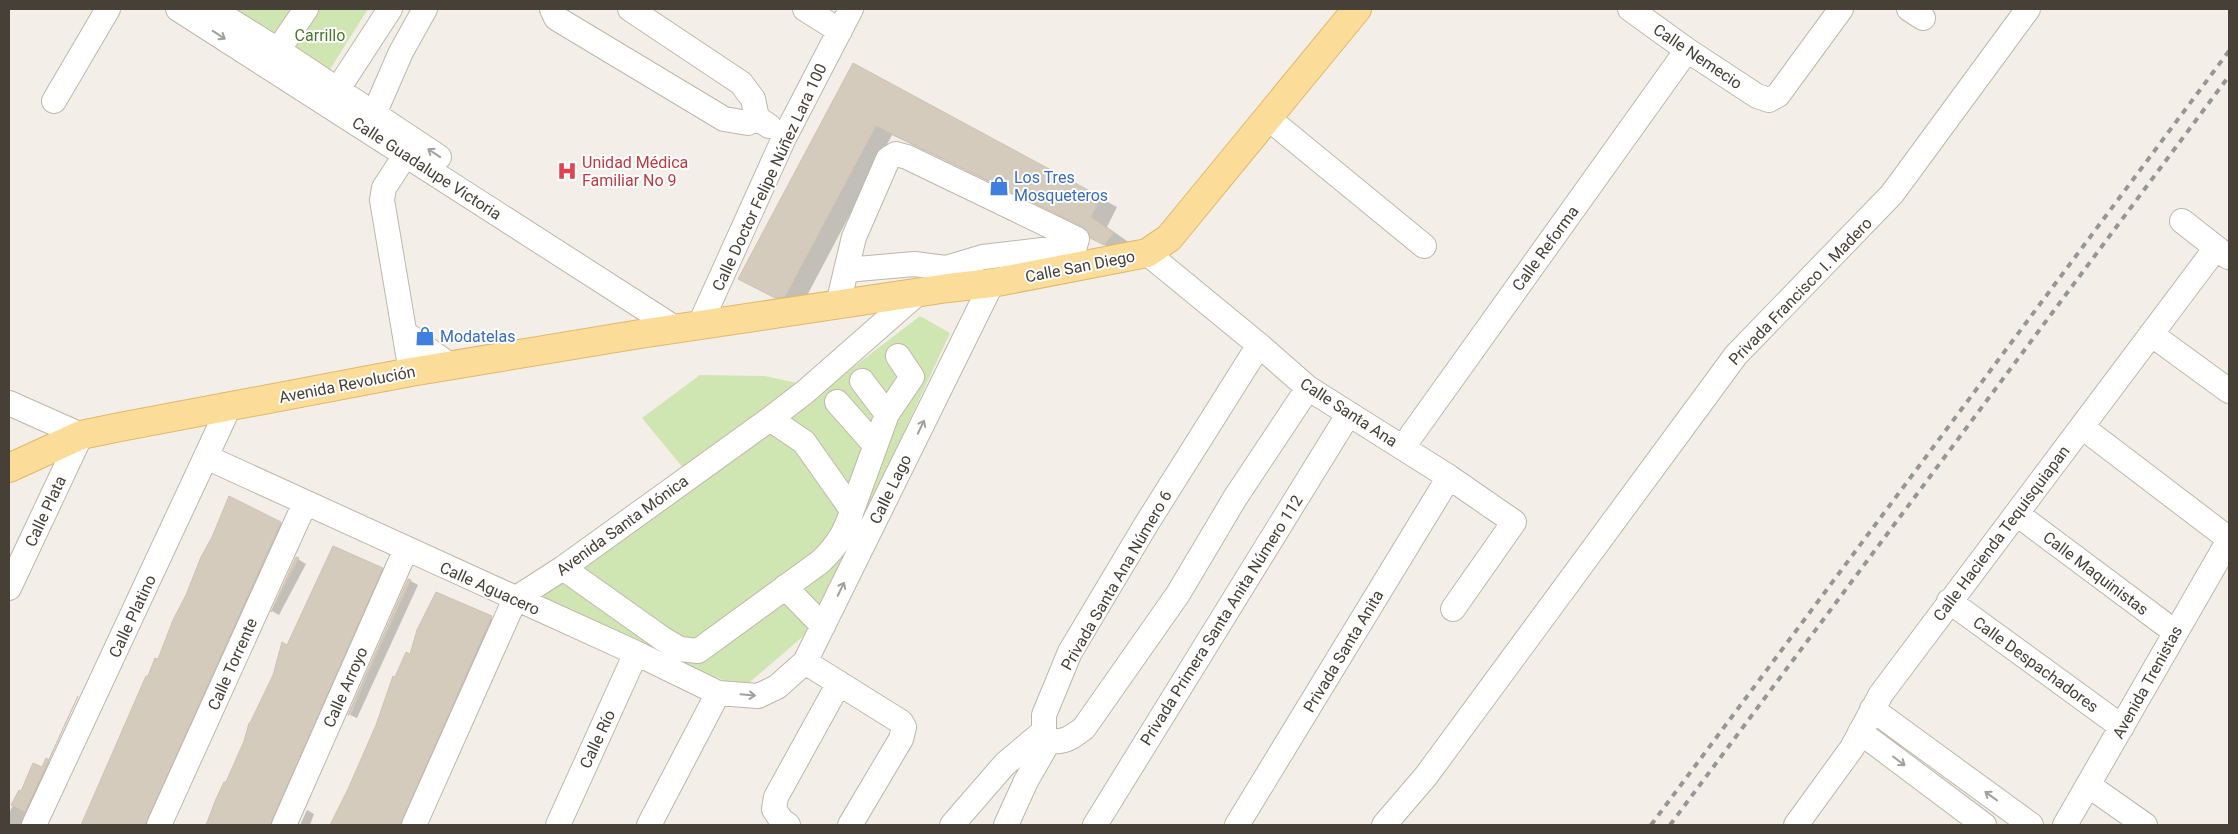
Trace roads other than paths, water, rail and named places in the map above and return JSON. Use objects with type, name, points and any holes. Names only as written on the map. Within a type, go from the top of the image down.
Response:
[{"type":"main road","name":"Calle San Diego","points":[[689,326],[919,292],[947,278],[992,284],[1147,253],[1169,238],[1358,9]]},
{"type":"main road","name":"Avenida Revolución","points":[[9,468],[81,435],[411,372],[689,326]]},
{"type":"street","points":[[54,100],[108,9]]},
{"type":"street","name":"Calle Guadalupe Victoria","points":[[178,9],[338,90],[689,326]]},
{"type":"street","name":"Calle Guadalupe Victoria","points":[[212,9],[273,58],[406,154],[689,326]]},
{"type":"street","points":[[273,58],[306,9]]},
{"type":"street","points":[[338,90],[390,9]]},
{"type":"street","points":[[374,114],[401,52],[424,9]]},
{"type":"street","points":[[552,9],[556,18],[724,119],[748,123],[757,118]]},
{"type":"street","points":[[630,9],[741,83],[753,99],[757,118],[784,138]]},
{"type":"street","points":[[805,9],[840,31]]},
{"type":"street","name":"Calle Doctor Felipe Núñez Lara 100","points":[[689,326],[851,9]]},
{"type":"street","name":"Calle Nemecio","points":[[1630,9],[1686,50],[1757,96],[1769,100],[1778,95],[1841,9]]},
{"type":"street","name":"Privada Francisco I. Madero","points":[[1384,825],[1426,776],[1736,355],[1892,194],[2028,9]]},
{"type":"street","name":"Calle Reforma","points":[[1403,447],[1686,50]]},
{"type":"street","points":[[1268,118],[1424,246]]},
{"type":"street","points":[[406,154],[384,188],[382,200],[411,372]]},
{"type":"street","points":[[838,304],[846,270],[860,224],[888,159],[896,154],[906,157],[1077,239],[1075,246],[983,257],[947,278],[914,264],[846,270]]},
{"type":"street","points":[[2182,221],[2223,253]]},
{"type":"street","name":"Calle Santa Ana","points":[[1147,253],[1308,388],[1348,415],[1403,447],[1514,522],[1453,609]]},
{"type":"street","name":"Calle Hacienda Tequisquiapan","points":[[1796,825],[1852,748],[1881,694],[1950,601],[2151,334],[2223,253]]},
{"type":"street","name":"Calle Lago","points":[[777,687],[805,662],[992,284]]},
{"type":"street","name":"Avenida Santa Mónica","points":[[515,599],[563,568],[770,420],[805,392],[919,292]]},
{"type":"street","points":[[405,333],[451,366]]},
{"type":"street","points":[[2151,334],[2229,391]]},
{"type":"street","name":"Privada Santa Ana Número 6","points":[[1006,825],[1047,736],[1044,715],[1070,652],[1146,523],[1259,345]]},
{"type":"street","points":[[563,568],[663,639],[680,649],[698,651],[820,562],[835,548],[847,528],[874,445],[887,414],[912,377],[898,356]]},
{"type":"street","points":[[862,381],[887,414]]},
{"type":"street","points":[[952,825],[1005,764],[1047,736],[1061,742],[1071,738],[1084,728],[1178,594],[1235,498],[1308,388]]},
{"type":"street","points":[[837,402],[874,445]]},
{"type":"street","points":[[9,403],[81,435]]},
{"type":"street","name":"Calle Platino","points":[[34,825],[229,407]]},
{"type":"street","name":"Privada Primera Santa Anita Número 112","points":[[1095,825],[1348,415]]},
{"type":"street","points":[[770,420],[804,442],[852,510]]},
{"type":"street","points":[[2082,428],[2229,539]]},
{"type":"street","name":"Calle Plata","points":[[9,588],[81,435]]},
{"type":"street","name":"Calle Aguacero","points":[[206,457],[718,692],[758,696],[777,687]]},
{"type":"street","name":"Privada Santa Anita","points":[[1237,825],[1449,477]]},
{"type":"street","name":"Calle Torrente","points":[[160,825],[305,503]]},
{"type":"street","name":"Calle Maquinistas","points":[[2017,514],[2175,632]]},
{"type":"street","name":"Avenida Trenistas","points":[[2065,825],[2229,539]]},
{"type":"street","name":"Calle Arroyo","points":[[284,825],[406,549]]},
{"type":"street","points":[[785,587],[822,626]]},
{"type":"street","points":[[414,825],[515,599]]},
{"type":"street","name":"Calle Despachadores","points":[[1950,601],[2122,727]]},
{"type":"street","name":"Calle Río","points":[[558,825],[636,653]]},
{"type":"street","points":[[805,662],[901,722],[904,727],[901,740],[850,825]]},
{"type":"street","points":[[788,825],[781,820],[774,809],[776,797],[839,683]]},
{"type":"street","points":[[649,825],[718,692]]},
{"type":"street","points":[[1872,709],[2031,825]]},
{"type":"street","points":[[1860,732],[1984,825]]},
{"type":"street","points":[[2088,785],[2145,825]]},
{"type":"railway","points":[[1651,825],[2229,51]]},
{"type":"railway","points":[[1670,825],[2229,76]]},
{"type":"place","name":"Unidad Médica Familiar No 9","points":[[567,171]]},
{"type":"place","name":"Los Tres Mosqueteros","points":[[999,186]]},
{"type":"place","name":"Modatelas","points":[[425,336]]},
{"type":"park label","name":"Carrillo","points":[[320,35]]}]
